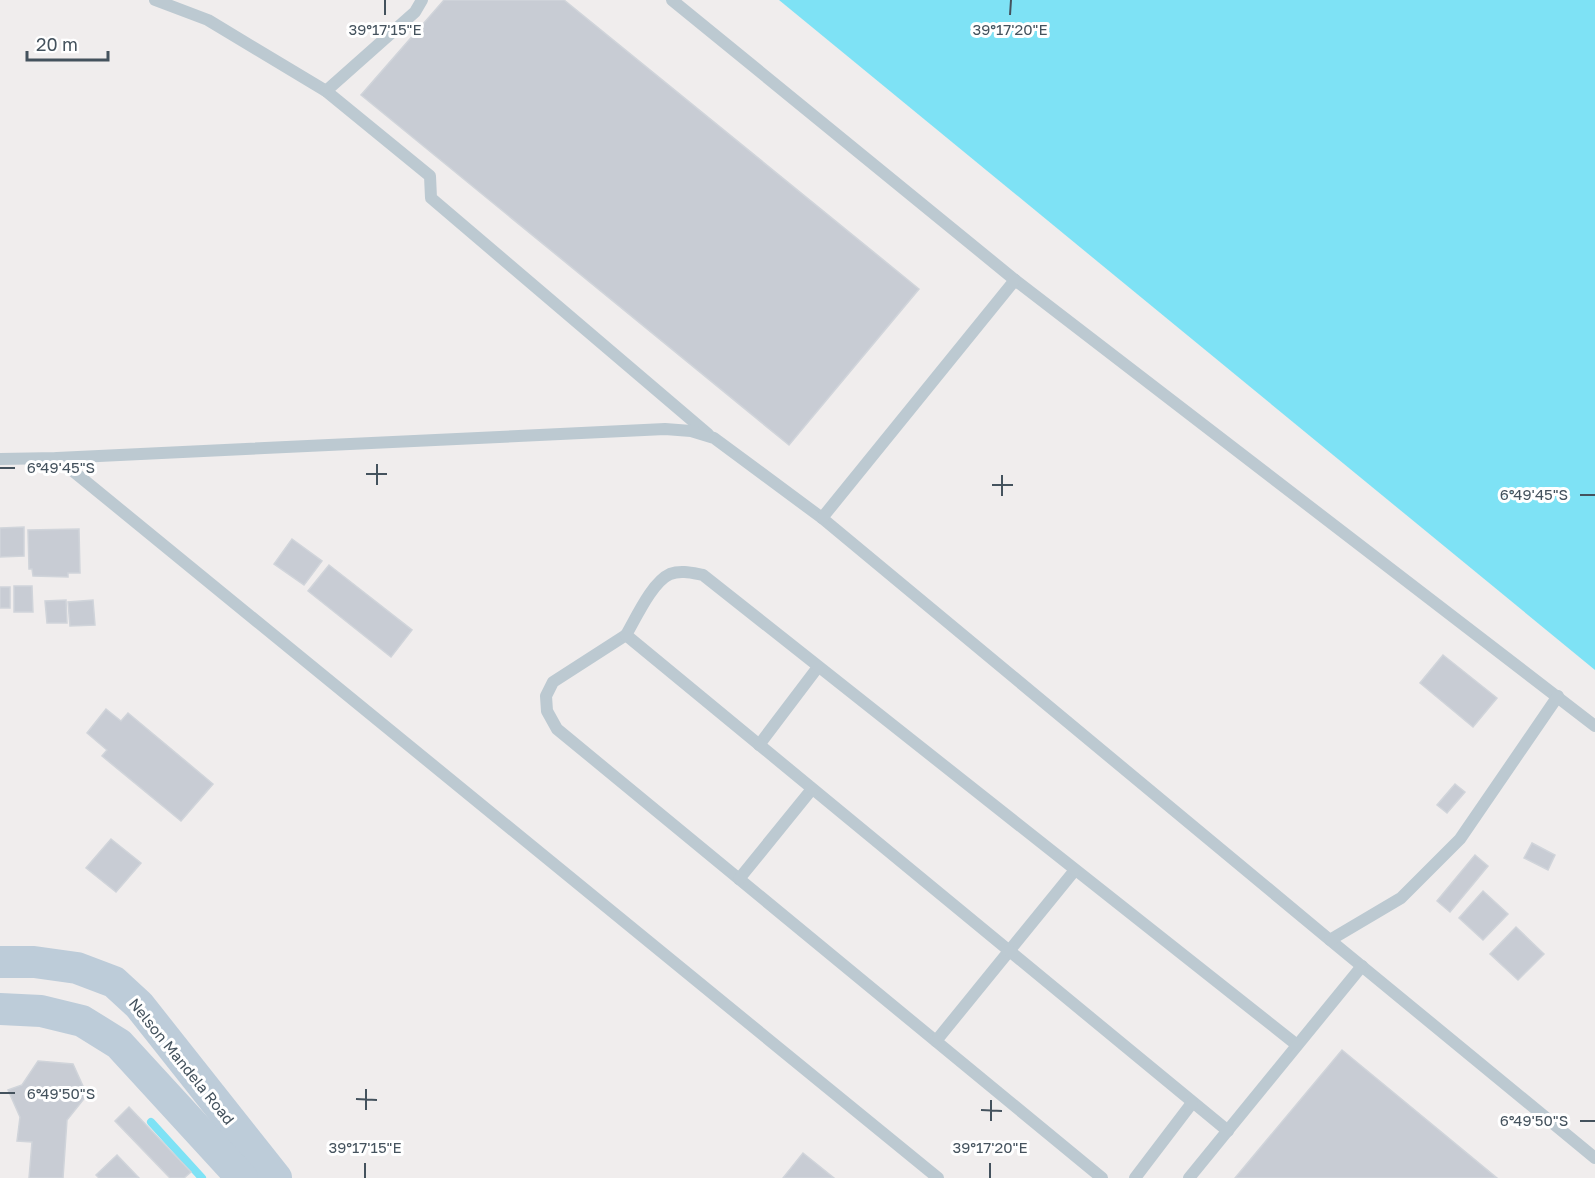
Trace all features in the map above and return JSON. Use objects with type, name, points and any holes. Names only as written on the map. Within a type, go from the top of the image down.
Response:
[{"type":"main road","name":"Nelson Mandela Road","points":[[0,962],[34,962],[77,968],[114,982],[139,1005],[276,1178]]},
{"type":"main road","name":"Nelson Mandela Road","points":[[0,1009],[41,1011],[82,1021],[118,1044],[242,1178]]},
{"type":"lane","points":[[155,0],[208,21],[267,54],[326,92],[430,176],[431,198],[714,438],[822,518],[1595,1158]]},
{"type":"lane","points":[[326,92],[415,12],[422,0]]},
{"type":"lane","points":[[672,0],[1015,280],[1595,726]]},
{"type":"lane","points":[[822,518],[1015,280]]},
{"type":"lane","points":[[0,459],[664,429],[691,431],[714,438]]},
{"type":"lane","points":[[57,458],[938,1178]]},
{"type":"lane","points":[[1102,1178],[557,729],[547,711],[546,696],[553,682],[626,634],[657,584],[670,574],[686,572],[702,576],[1297,1045]]},
{"type":"lane","points":[[626,634],[1008,952],[1228,1131]]},
{"type":"lane","points":[[759,745],[818,667]]},
{"type":"lane","points":[[1330,940],[1401,898],[1460,839],[1558,696]]},
{"type":"lane","points":[[739,879],[812,789]]},
{"type":"lane","points":[[936,1041],[1075,870]]},
{"type":"lane","points":[[1189,1178],[1362,966]]},
{"type":"lane","points":[[1135,1178],[1192,1103]]},
{"type":"water","points":[[779,0],[1595,0],[1595,670]]},
{"type":"building","points":[[444,0],[564,0],[919,289],[789,445],[361,95]]},
{"type":"building","points":[[24,527],[24,556],[0,557],[0,528]]},
{"type":"building","points":[[79,529],[80,573],[68,573],[68,577],[33,576],[32,569],[29,569],[28,530]]},
{"type":"building","points":[[292,539],[322,561],[304,585],[274,564]]},
{"type":"building","points":[[329,565],[412,630],[391,657],[308,591]]},
{"type":"building","points":[[14,586],[32,586],[33,612],[14,612]]},
{"type":"building","points":[[0,587],[10,587],[10,608],[0,608]]},
{"type":"building","points":[[66,600],[67,623],[47,623],[45,601]]},
{"type":"building","points":[[93,600],[95,625],[70,626],[68,602]]},
{"type":"building","points":[[1443,655],[1497,698],[1473,727],[1420,683]]},
{"type":"building","points":[[106,709],[121,721],[128,713],[213,784],[181,821],[102,756],[107,750],[87,733]]},
{"type":"building","points":[[1455,784],[1465,792],[1447,813],[1437,805]]},
{"type":"building","points":[[111,839],[141,863],[116,892],[86,868]]},
{"type":"building","points":[[1532,843],[1555,855],[1548,870],[1524,858]]},
{"type":"building","points":[[1475,855],[1488,866],[1450,912],[1437,901]]},
{"type":"building","points":[[1483,891],[1508,914],[1483,940],[1459,918]]},
{"type":"building","points":[[1516,927],[1544,954],[1518,980],[1490,954]]},
{"type":"building","points":[[1342,1050],[1497,1178],[1235,1178]]},
{"type":"building","points":[[38,1061],[73,1064],[87,1095],[67,1120],[63,1178],[29,1178],[32,1142],[17,1141],[20,1117],[8,1090],[22,1085]]},
{"type":"building","points":[[129,1107],[191,1172],[184,1178],[170,1178],[115,1121]]},
{"type":"building","points":[[803,1153],[834,1178],[783,1178]]},
{"type":"building","points":[[117,1155],[139,1178],[99,1178],[96,1175]]},
{"type":"waterway","points":[[151,1122],[202,1178]]}]
